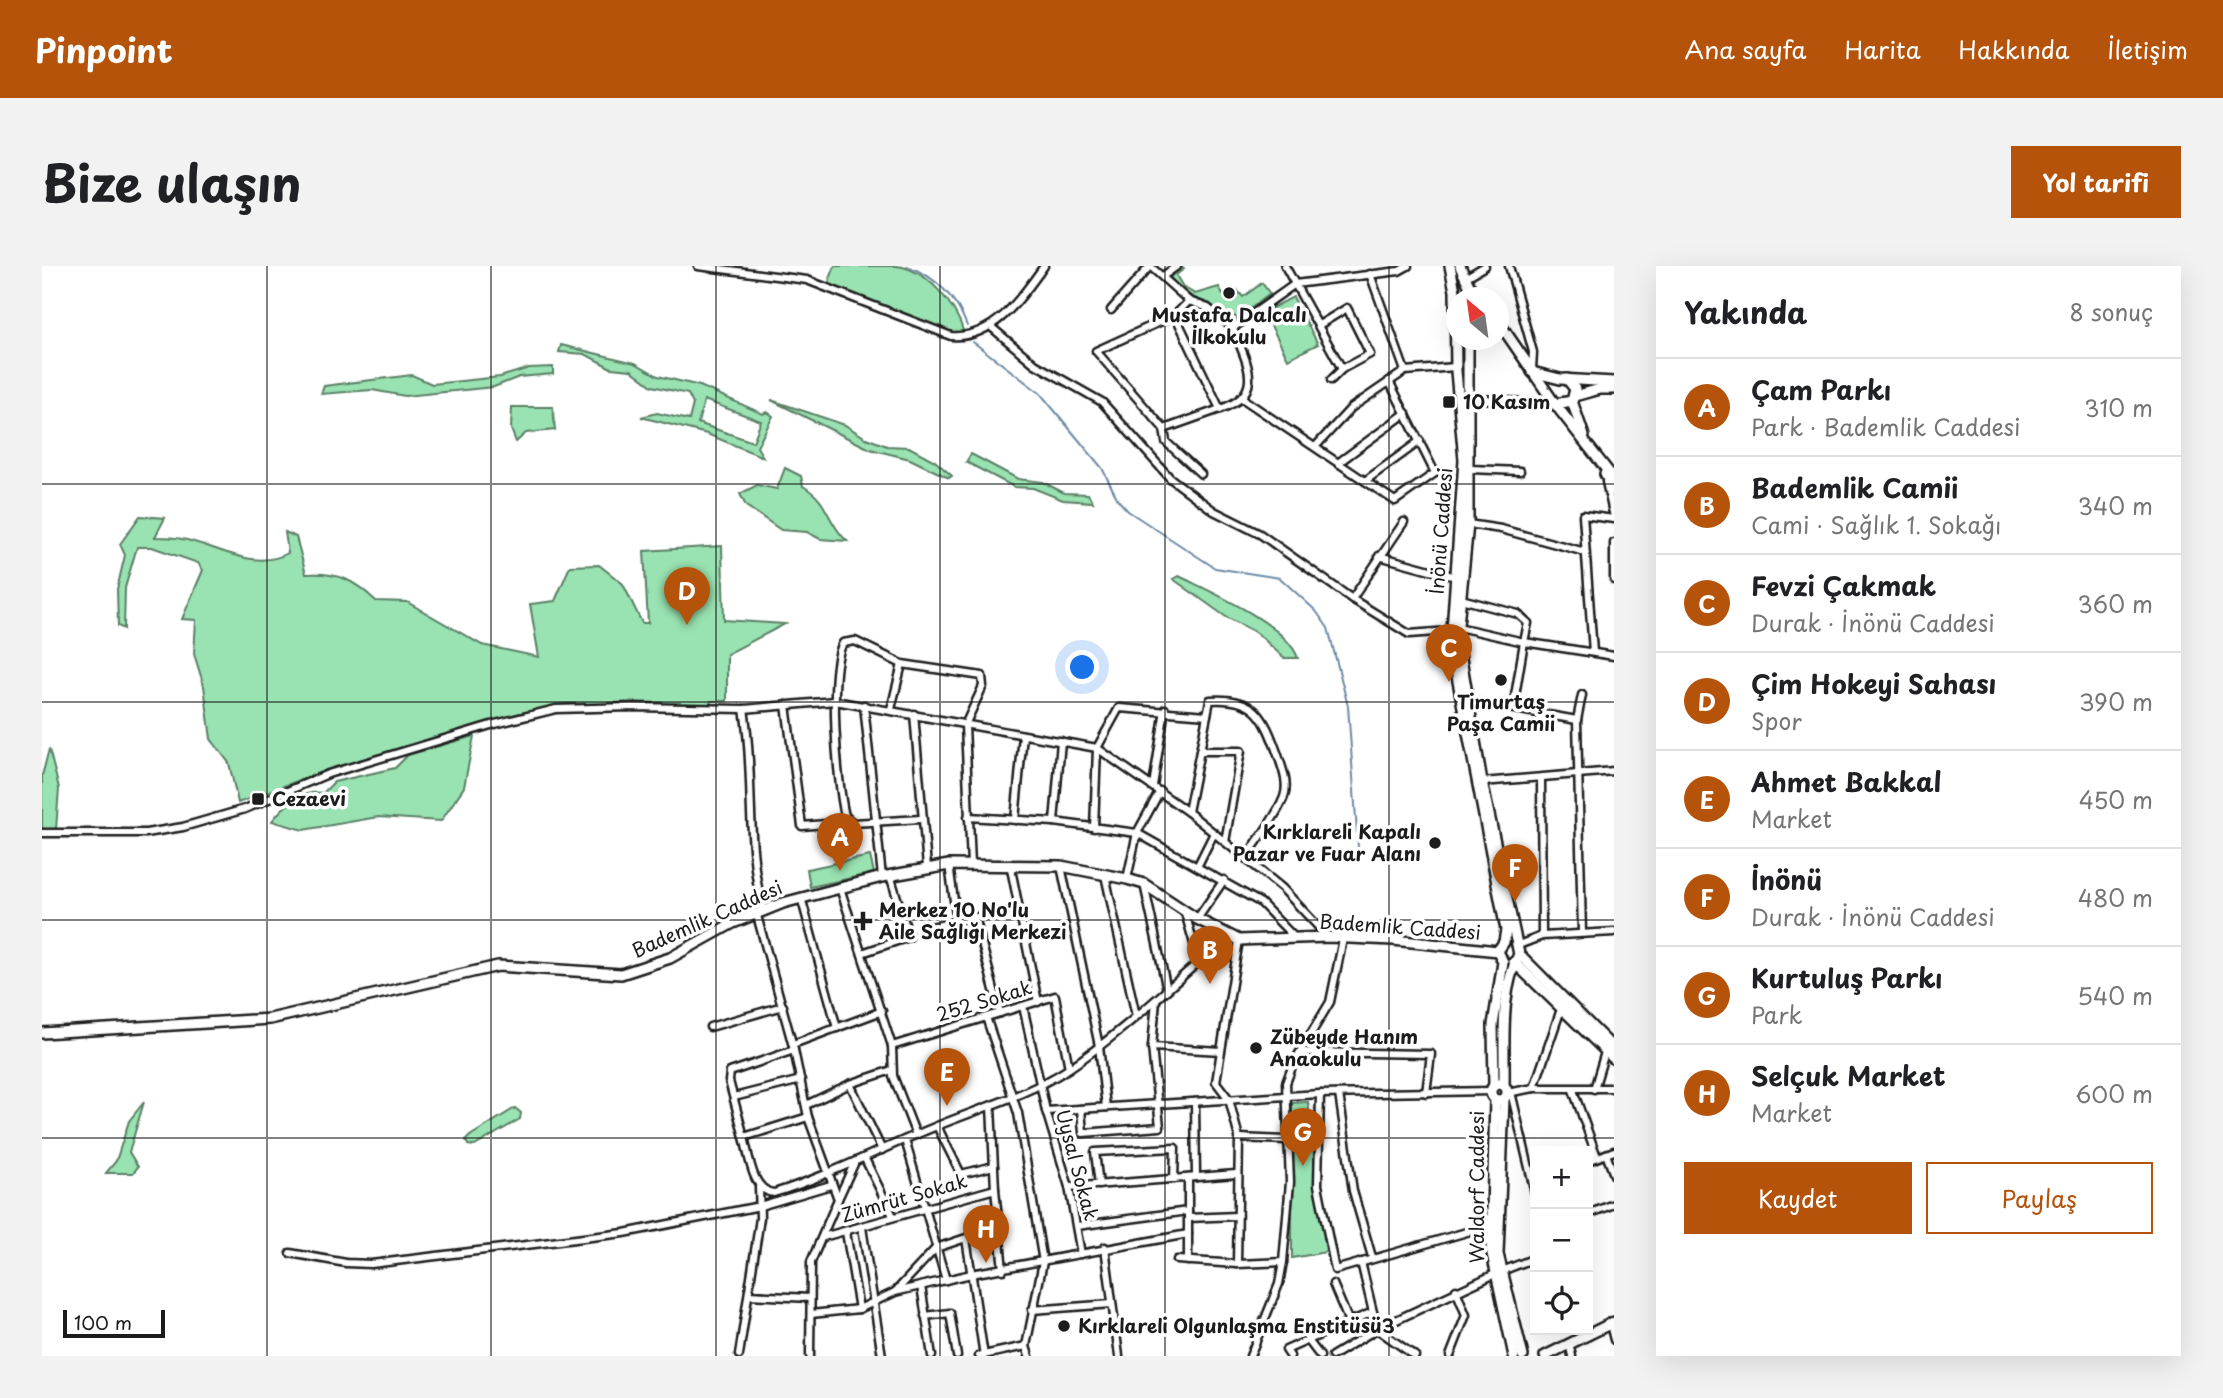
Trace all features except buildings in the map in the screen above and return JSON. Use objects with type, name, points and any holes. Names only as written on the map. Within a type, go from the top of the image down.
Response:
[{"type":"main road","name":"İnönü Caddesi","points":[[1450,266],[1454,287]]},
{"type":"main road","points":[[1460,266],[1470,287]]},
{"type":"main road","points":[[1459,287],[1467,282]]},
{"type":"main road","points":[[1509,336],[1532,372],[1614,479]]},
{"type":"main road","name":"İnönü Caddesi","points":[[1455,350],[1464,460],[1454,629],[1474,776],[1506,930],[1504,943]]},
{"type":"main road","name":"İnönü Caddesi","points":[[1468,350],[1468,524],[1461,599],[1454,629],[1516,954]]},
{"type":"main road","points":[[1532,372],[1564,379],[1614,382]]},
{"type":"main road","points":[[1564,379],[1575,389],[1573,399],[1590,450]]},
{"type":"main road","points":[[1553,400],[1552,386],[1564,379]]},
{"type":"main road","points":[[1553,400],[1573,399],[1600,389],[1614,389]]},
{"type":"main road","points":[[1600,464],[1614,491]]},
{"type":"main road","name":"Bademlik Caddesi","points":[[42,1033],[270,1019],[498,966],[621,974],[670,958],[760,911],[801,897],[927,867],[949,865],[1061,866],[1127,879],[1144,884],[1197,919],[1239,940],[1328,937],[1393,940],[1500,958],[1516,954]]},
{"type":"main road","points":[[1500,958],[1504,943],[1611,1047],[1614,1059]]},
{"type":"main road","points":[[1516,954],[1561,1009],[1611,1047]]},
{"type":"main road","name":"Waldorf Caddesi","points":[[1516,954],[1510,970],[1503,1027],[1497,1233],[1498,1272],[1523,1356]]},
{"type":"main road","name":"Waldorf Caddesi","points":[[1500,958],[1493,1025],[1501,1092],[1491,1225],[1514,1356]]},
{"type":"main road","points":[[1545,1356],[1612,1323]]},
{"type":"street","points":[[698,266],[807,280],[951,337],[962,337],[990,326],[1006,314],[1044,266]]},
{"type":"street","points":[[1111,310],[1150,266],[1189,301],[1208,308],[1233,328],[1250,376],[1249,387],[1243,399],[1164,429]]},
{"type":"street","points":[[1162,275],[1167,266]]},
{"type":"street","points":[[1162,275],[1177,266]]},
{"type":"street","points":[[1285,266],[1342,369]]},
{"type":"street","points":[[1233,328],[1294,284],[1399,271],[1408,266]]},
{"type":"street","points":[[1467,282],[1485,266]]},
{"type":"street","points":[[1509,266],[1533,352],[1532,372]]},
{"type":"street","points":[[1370,274],[1405,371]]},
{"type":"street","points":[[1189,301],[1175,315],[1096,351],[1164,429],[1166,442],[1200,474]]},
{"type":"street","points":[[1319,325],[1347,308],[1370,354],[1342,369],[1331,380]]},
{"type":"street","points":[[1175,315],[1220,409]]},
{"type":"street","points":[[990,326],[1035,364],[1102,402],[1170,478],[1214,511],[1260,534],[1352,599],[1409,634],[1454,629],[1614,656]]},
{"type":"street","points":[[1316,446],[1351,408],[1405,371],[1455,367]]},
{"type":"street","points":[[1243,399],[1395,501],[1435,473],[1389,381]]},
{"type":"street","points":[[1468,398],[1546,404],[1553,400]]},
{"type":"street","points":[[1338,463],[1406,413]]},
{"type":"street","points":[[1365,481],[1420,441]]},
{"type":"street","points":[[1593,653],[1583,515],[1614,518],[1600,464]]},
{"type":"street","points":[[1470,469],[1520,471]]},
{"type":"street","points":[[1352,599],[1404,522]]},
{"type":"street","points":[[1468,524],[1501,529],[1585,552]]},
{"type":"street","points":[[1614,543],[1614,580]]},
{"type":"street","points":[[1379,556],[1399,564],[1456,577]]},
{"type":"street","points":[[1461,599],[1518,614],[1528,623],[1513,708]]},
{"type":"street","points":[[850,822],[844,813],[835,701],[838,652],[843,643],[855,641],[902,664],[982,676],[983,686],[965,725],[971,865]]},
{"type":"street","points":[[891,709],[902,664]]},
{"type":"street","points":[[1582,695],[1577,720],[1583,933]]},
{"type":"street","points":[[1188,812],[1210,700],[1229,699],[1251,707],[1265,719],[1286,778],[1284,796],[1246,858]]},
{"type":"street","points":[[42,833],[145,834],[183,827],[246,809],[291,787],[328,775],[491,725],[556,709],[632,706],[744,709],[835,701],[1097,748],[1160,790],[1246,858],[1282,888],[1328,937]]},
{"type":"street","points":[[1468,701],[1577,720]]},
{"type":"street","points":[[786,705],[802,826],[921,819]]},
{"type":"street","points":[[862,953],[909,937],[886,876],[874,823],[864,705]]},
{"type":"street","points":[[1094,828],[1097,748],[1119,708],[1165,709],[1207,715]]},
{"type":"street","points":[[744,709],[750,746],[760,911],[808,1118],[827,1176],[838,1199]]},
{"type":"street","points":[[1153,786],[1165,709]]},
{"type":"street","points":[[914,714],[927,867]]},
{"type":"street","points":[[1015,820],[1023,735]]},
{"type":"street","points":[[1054,822],[1061,741]]},
{"type":"street","points":[[1200,751],[1241,751],[1226,842]]},
{"type":"street","points":[[1482,782],[1614,771]]},
{"type":"street","points":[[1541,778],[1542,936]]},
{"type":"street","points":[[1127,879],[1137,833],[1160,790]]},
{"type":"street","points":[[968,817],[1054,822],[1137,833],[1224,880],[1271,911],[1295,938]]},
{"type":"street","points":[[1198,865],[1214,833]]},
{"type":"street","points":[[1010,864],[1038,1002]]},
{"type":"street","points":[[949,865],[957,922]]},
{"type":"street","points":[[1061,866],[1099,1046],[1106,1107]]},
{"type":"street","points":[[1105,874],[1136,1016]]},
{"type":"street","points":[[1197,919],[1224,880]]},
{"type":"street","points":[[1144,884],[1167,990]]},
{"type":"street","points":[[839,888],[882,1011],[892,1045],[892,1070],[916,1135]]},
{"type":"street","points":[[801,897],[836,1028]]},
{"type":"street","points":[[931,927],[1017,909]]},
{"type":"street","points":[[1185,911],[1199,961]]},
{"type":"street","points":[[975,917],[1000,1013]]},
{"type":"street","points":[[1516,954],[1542,936],[1614,932]]},
{"type":"street","points":[[759,1187],[766,1193],[774,1193],[827,1176],[916,1135],[1041,1084],[1099,1046],[1229,936]]},
{"type":"street","points":[[1251,1356],[1276,1295],[1283,1262],[1290,1182],[1284,1096],[1288,1073],[1330,1002],[1343,939]]},
{"type":"street","points":[[1237,1264],[1236,1174],[1239,1138],[1228,1099],[1216,1082],[1239,940]]},
{"type":"street","name":"252 Sokak","points":[[892,1045],[1055,996],[1069,1068]]},
{"type":"street","points":[[1081,1110],[1083,1133],[1160,1127],[1152,1047],[1156,1000]]},
{"type":"street","points":[[710,1027],[783,1006]]},
{"type":"street","name":"Uysal Sokak","points":[[1023,1006],[1045,1111],[1069,1187],[1081,1254]]},
{"type":"street","points":[[1534,1088],[1561,1009]]},
{"type":"street","points":[[750,1356],[739,1356],[760,1206],[759,1187],[744,1137],[730,1072],[882,1011]]},
{"type":"street","points":[[986,1017],[1018,1113],[1043,1262],[1026,1346],[1028,1356]]},
{"type":"street","points":[[1152,1047],[1221,1051]]},
{"type":"street","points":[[1594,1089],[1611,1047]]},
{"type":"street","points":[[1302,1052],[1431,1054],[1426,1093]]},
{"type":"street","points":[[806,1105],[850,1084],[892,1070]]},
{"type":"street","points":[[734,1097],[800,1080]]},
{"type":"street","points":[[850,1084],[883,1150]]},
{"type":"street","points":[[1045,1111],[1320,1094],[1614,1088]]},
{"type":"street","points":[[1573,1090],[1597,1157]]},
{"type":"street","points":[[1501,1092],[1530,1173]]},
{"type":"street","points":[[1320,1094],[1318,1185],[1335,1270],[1491,1225]]},
{"type":"street","points":[[1339,1094],[1353,1191],[1372,1258]]},
{"type":"street","points":[[1188,1261],[1195,1102]]},
{"type":"street","points":[[991,1106],[1003,1270]]},
{"type":"street","points":[[744,1137],[808,1118]]},
{"type":"street","points":[[937,1126],[961,1174],[994,1166]]},
{"type":"street","points":[[1239,1138],[1286,1140]]},
{"type":"street","points":[[905,1140],[946,1280]]},
{"type":"street","points":[[1100,1185],[1095,1152],[1175,1148],[1174,1179]]},
{"type":"street","points":[[1593,1159],[1614,1151]]},
{"type":"street","points":[[1606,1154],[1614,1175]]},
{"type":"street","points":[[865,1159],[892,1216]]},
{"type":"street","points":[[810,1356],[811,1262],[854,1164]]},
{"type":"street","points":[[1069,1187],[1236,1174]]},
{"type":"street","points":[[290,1253],[346,1263],[371,1264],[624,1233],[760,1206],[831,1185]]},
{"type":"street","name":"Zümrüt Sokak","points":[[822,1237],[995,1189]]},
{"type":"street","points":[[1593,1212],[1614,1204]]},
{"type":"street","points":[[1077,1226],[1188,1215],[1237,1216]]},
{"type":"street","points":[[862,1227],[871,1302],[882,1356]]},
{"type":"street","points":[[846,1232],[859,1308]]},
{"type":"street","points":[[811,1314],[859,1308],[895,1292],[971,1274],[1043,1262],[1105,1247],[1188,1234]]},
{"type":"street","points":[[895,1292],[936,1248],[966,1238],[982,1356],[1026,1346]]},
{"type":"street","points":[[1105,1247],[1119,1356]]},
{"type":"street","points":[[1177,1260],[1237,1264],[1283,1262]]},
{"type":"street","points":[[1332,1356],[1377,1329],[1456,1290],[1530,1260]]},
{"type":"street","points":[[1361,1262],[1377,1329],[1415,1356]]},
{"type":"street","points":[[1333,1283],[1349,1322]]},
{"type":"street","points":[[921,1286],[932,1356]]},
{"type":"street","points":[[1450,1356],[1466,1315],[1456,1290]]},
{"type":"street","points":[[748,1295],[810,1298]]},
{"type":"street","points":[[1032,1310],[1112,1304]]},
{"type":"street","points":[[1290,1356],[1286,1350],[1373,1312]]},
{"type":"street","points":[[925,1316],[950,1313],[957,1356]]},
{"type":"street","points":[[1612,1323],[1614,1340]]},
{"type":"street","points":[[1307,1339],[1320,1356]]},
{"type":"street","points":[[1569,1343],[1572,1356]]},
{"type":"green space","points":[[835,266],[896,266],[919,274],[947,300],[964,333],[953,334],[828,284]]},
{"type":"green space","points":[[1181,267],[1184,269],[1176,275],[1183,287],[1195,294],[1219,287],[1223,295],[1237,290],[1243,297],[1262,283],[1270,294],[1238,318],[1199,301],[1182,290],[1168,274]]},
{"type":"green space","points":[[1293,297],[1318,344],[1288,359],[1264,312]]},
{"type":"green space","points":[[561,345],[635,363],[658,376],[700,386],[763,414],[767,412],[773,416],[757,447],[763,457],[707,434],[641,417],[657,413],[689,420],[693,404],[688,394],[652,386],[631,370],[611,368],[585,354],[559,352]],"holes":[[[704,400],[761,421],[753,442],[698,423]]]},
{"type":"green space","points":[[553,367],[553,374],[519,377],[494,387],[405,396],[372,390],[321,394],[324,386],[412,375],[432,384],[500,377],[529,368]]},
{"type":"green space","points":[[771,400],[845,425],[866,438],[887,446],[909,447],[935,461],[952,476],[949,478],[910,459],[870,449]]},
{"type":"green space","points":[[512,407],[553,407],[555,430],[526,433],[516,442],[511,429]]},
{"type":"green space","points":[[971,454],[1018,479],[1043,482],[1064,493],[1088,494],[1093,502],[1063,500],[1033,488],[1014,487],[966,462]]},
{"type":"green space","points":[[785,468],[801,476],[803,486],[823,505],[835,527],[847,541],[820,539],[807,532],[781,530],[746,506],[740,494],[757,485],[777,489]]},
{"type":"green space","points":[[140,516],[165,518],[155,537],[172,537],[195,542],[248,559],[262,560],[288,553],[285,532],[296,537],[306,574],[327,574],[344,578],[376,601],[407,602],[482,645],[539,657],[530,604],[555,601],[570,566],[599,565],[623,584],[642,623],[648,623],[644,551],[722,546],[724,620],[785,624],[727,654],[727,701],[711,701],[710,705],[568,704],[517,714],[313,775],[238,803],[229,763],[211,739],[204,686],[194,654],[196,620],[182,619],[203,570],[198,563],[152,547],[137,547],[125,588],[124,629],[118,626],[117,589],[125,555],[120,544]]},
{"type":"green space","points":[[1179,576],[1264,621],[1291,645],[1298,658],[1284,658],[1257,633],[1226,617],[1173,579]]},
{"type":"green space","points":[[474,736],[464,787],[441,821],[378,817],[303,830],[272,821],[294,800],[308,794],[323,793],[334,782],[395,768],[408,755]]},
{"type":"green space","points":[[49,749],[59,788],[56,830],[42,830],[42,776]]},
{"type":"green space","points":[[870,856],[874,873],[810,887],[807,869]]},
{"type":"green space","points":[[144,1102],[129,1152],[138,1167],[133,1173],[106,1173],[116,1161],[129,1121]]},
{"type":"green space","points":[[1308,1102],[1326,1252],[1292,1258],[1292,1103]]},
{"type":"green space","points":[[515,1108],[521,1113],[520,1119],[475,1146],[468,1145],[466,1140],[470,1136]]},
{"type":"waterway","points":[[907,266],[944,289],[967,326]]},
{"type":"waterway","points":[[973,342],[1040,393],[1102,468],[1118,500],[1128,511],[1215,568],[1280,578],[1316,611],[1328,628],[1348,706],[1358,847]]},
{"type":"place","name":"Mustafa Dalcalı İlkokulu","points":[[1229,293]]},
{"type":"place","name":"10 Kasım","points":[[1449,402]]},
{"type":"place","name":"Çim Hokeyi Sahası","points":[[687,625]]},
{"type":"place","name":"Timurtaş Paşa Camii","points":[[1501,680]]},
{"type":"place","name":"Fevzi Çakmak","points":[[1449,682]]},
{"type":"place","name":"Cezaevi","points":[[258,799]]},
{"type":"place","name":"Kırklareli Kapalı Pazar ve Fuar Alanı","points":[[1435,843]]},
{"type":"place","name":"Çam Parkı","points":[[840,871]]},
{"type":"place","name":"İnönü","points":[[1515,902]]},
{"type":"place","name":"Merkez 10 No'lu Aile Sağlığı Merkezi","points":[[863,921]]},
{"type":"place","name":"Bademlik Camii","points":[[1210,984]]},
{"type":"place","name":"Zübeyde Hanım Anaokulu","points":[[1256,1048]]},
{"type":"place","name":"Ahmet Bakkal","points":[[947,1106]]},
{"type":"place","name":"Kurtuluş Parkı","points":[[1303,1166]]},
{"type":"place","name":"Selçuk Market","points":[[986,1263]]},
{"type":"place","name":"Kırklareli Olgunlaşma Enstitüsü3","points":[[1064,1326]]}]
